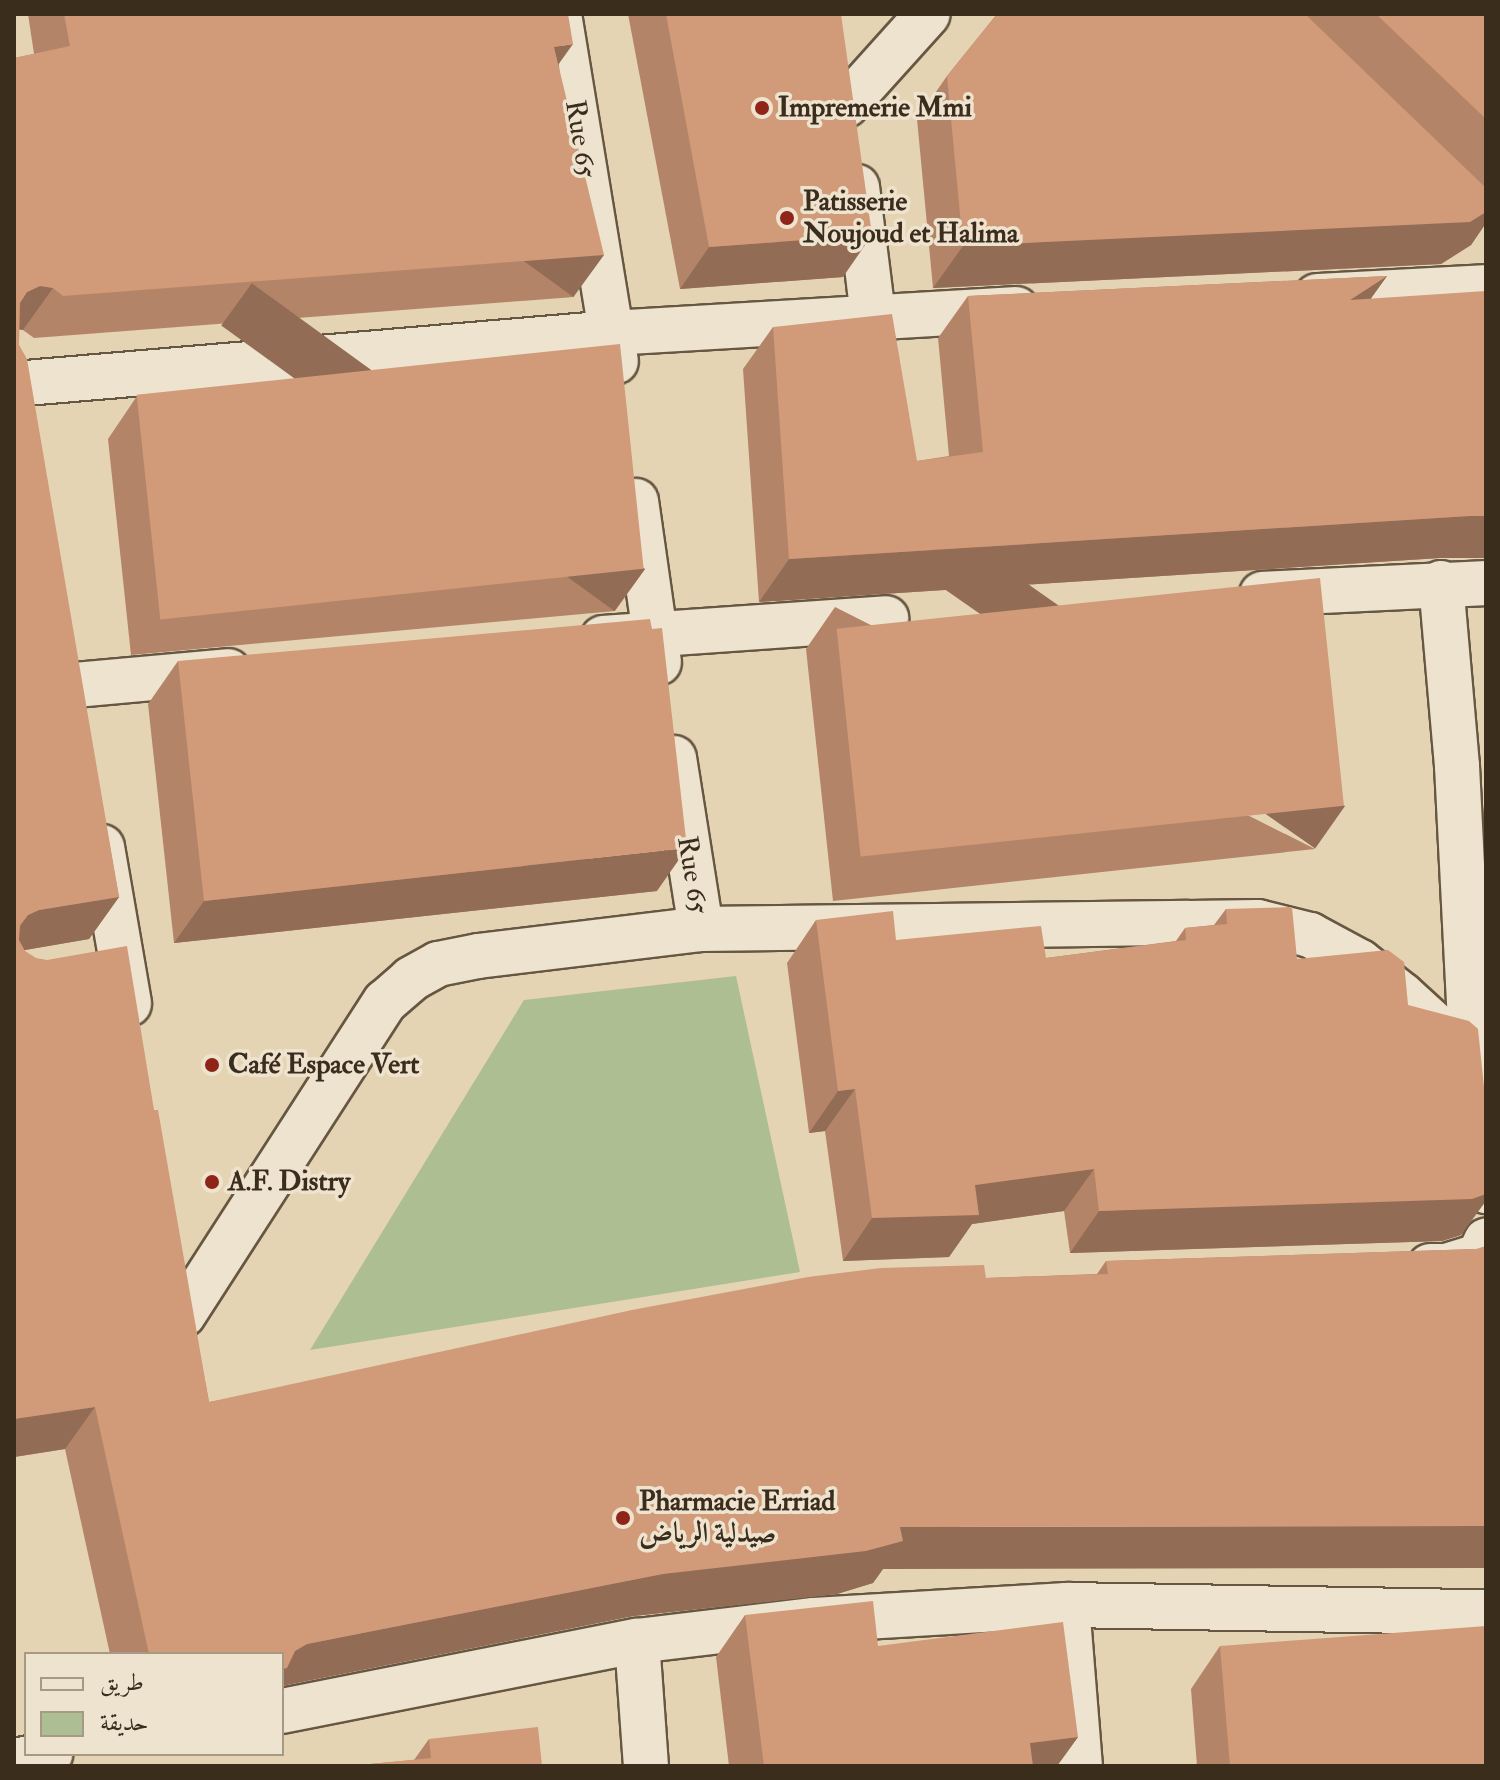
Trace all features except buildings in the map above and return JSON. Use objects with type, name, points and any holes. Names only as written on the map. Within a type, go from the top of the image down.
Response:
[{"type":"street","name":"Rue 65","points":[[559,14],[621,397]]},
{"type":"street","points":[[846,105],[928,14]]},
{"type":"street","points":[[839,59],[873,316]]},
{"type":"street","points":[[1281,297],[1486,287]]},
{"type":"street","points":[[27,429],[16,374],[873,316],[1061,307]]},
{"type":"street","name":"Rue 65","points":[[630,460],[701,929]]},
{"type":"street","points":[[1441,583],[1471,769],[1486,1191]]},
{"type":"street","points":[[1221,597],[1486,583]]},
{"type":"street","points":[[560,642],[922,616]]},
{"type":"street","points":[[66,640],[82,731]]},
{"type":"street","points":[[75,685],[263,668]]},
{"type":"street","points":[[95,807],[135,1036]]},
{"type":"street","points":[[183,1315],[385,1002],[411,979],[438,964],[478,956],[701,929],[1258,922],[1310,935],[1360,962],[1479,1061]]},
{"type":"street","points":[[75,967],[121,959]]},
{"type":"street","points":[[1383,1268],[1463,1262],[1479,1256],[1486,1241]]},
{"type":"street","points":[[172,1253],[190,1360]]},
{"type":"street","points":[[284,1711],[637,1641],[814,1620],[1067,1605],[1485,1623]]},
{"type":"street","points":[[1067,1605],[1080,1766]]},
{"type":"street","points":[[637,1641],[646,1766]]},
{"type":"street","points":[[14,1761],[40,1756]]},
{"type":"green space","points":[[736,976],[800,1272],[310,1350],[524,1000]]},
{"type":"place","name":"Impremerie Mmi","points":[[762,108]]},
{"type":"place","name":"Patisserie Noujoud et Halima","points":[[787,218]]},
{"type":"place","name":"Café Espace Vert","points":[[212,1065]]},
{"type":"place","name":"A.F. Distry","points":[[212,1182]]},
{"type":"place","name":"Pharmacie Erriad صيدلية الرياض","points":[[623,1518]]}]
